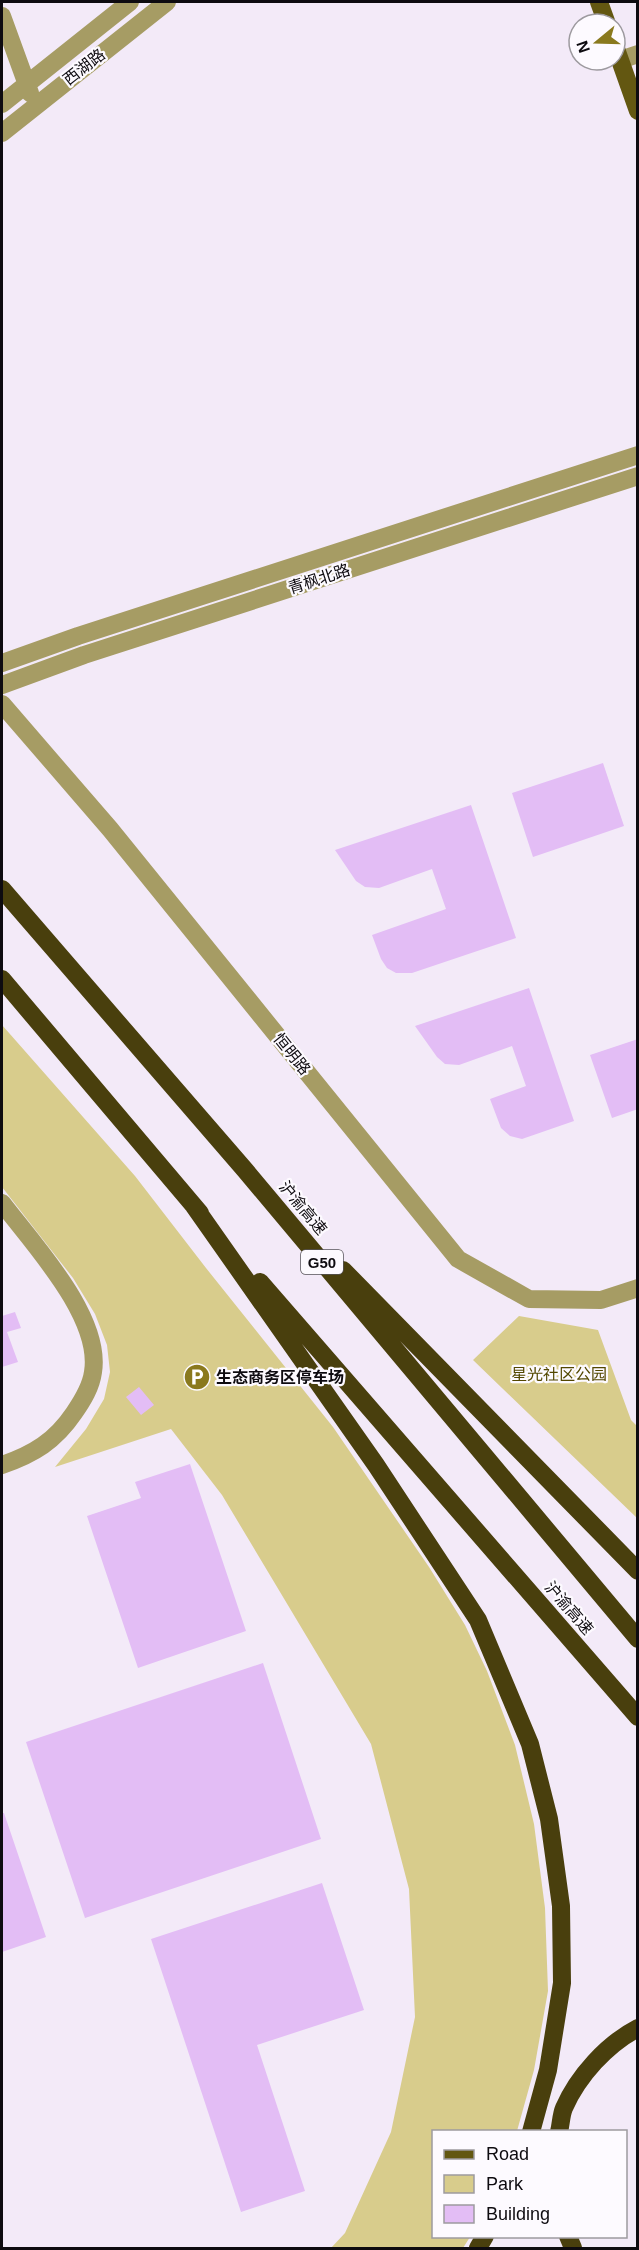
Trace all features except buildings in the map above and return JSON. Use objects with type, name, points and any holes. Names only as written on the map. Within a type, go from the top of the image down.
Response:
[{"type":"highway","name":"沪渝高速","points":[[2,889],[245,1170],[638,1639]]},
{"type":"highway","name":"沪渝高速","points":[[2,979],[194,1206],[638,1717]]},
{"type":"highway","points":[[245,1170],[638,1570]]},
{"type":"highway","points":[[194,1206],[376,1465],[478,1620],[530,1744],[549,1819],[561,1906],[562,1983],[548,2070],[532,2130]]},
{"type":"highway","points":[[559,2130],[564,2109],[589,2067],[626,2034],[638,2028]]},
{"type":"main road","points":[[624,72],[638,111]]},
{"type":"street","name":"西湖路","points":[[2,104],[130,2]]},
{"type":"street","name":"西湖路","points":[[2,133],[167,2]]},
{"type":"street","points":[[2,16],[35,105]]},
{"type":"street","name":"青枫北路","points":[[2,663],[78,636],[638,455]]},
{"type":"street","name":"青枫北路","points":[[2,685],[84,655],[638,476]]},
{"type":"street","name":"恒明路","points":[[2,704],[110,829],[458,1259],[529,1299],[601,1299],[638,1288]]},
{"type":"street","points":[[2,1203],[67,1289],[82,1316],[92,1344],[93,1371],[85,1397],[55,1436],[33,1454],[2,1465]]},
{"type":"street","points":[[2,1455],[55,1436]]},
{"type":"green space","points":[[2,1025],[135,1176],[333,1427],[429,1567],[465,1625],[487,1671],[515,1745],[534,1824],[545,1908],[548,1991],[534,2070],[517,2130],[432,2130],[432,2238],[469,2238],[463,2248],[331,2248],[345,2233],[391,2132],[415,2017],[409,1889],[371,1744],[222,1495],[171,1429],[55,1467],[86,1429],[104,1399],[110,1372],[107,1345],[95,1314],[73,1278],[2,1187]]},
{"type":"green space","name":"星光社区公园","points":[[519,1316],[598,1330],[631,1420],[637,1426],[637,1518],[473,1360]]},
{"type":"place","name":"生态商务区停车场","points":[[197,1377]]}]
